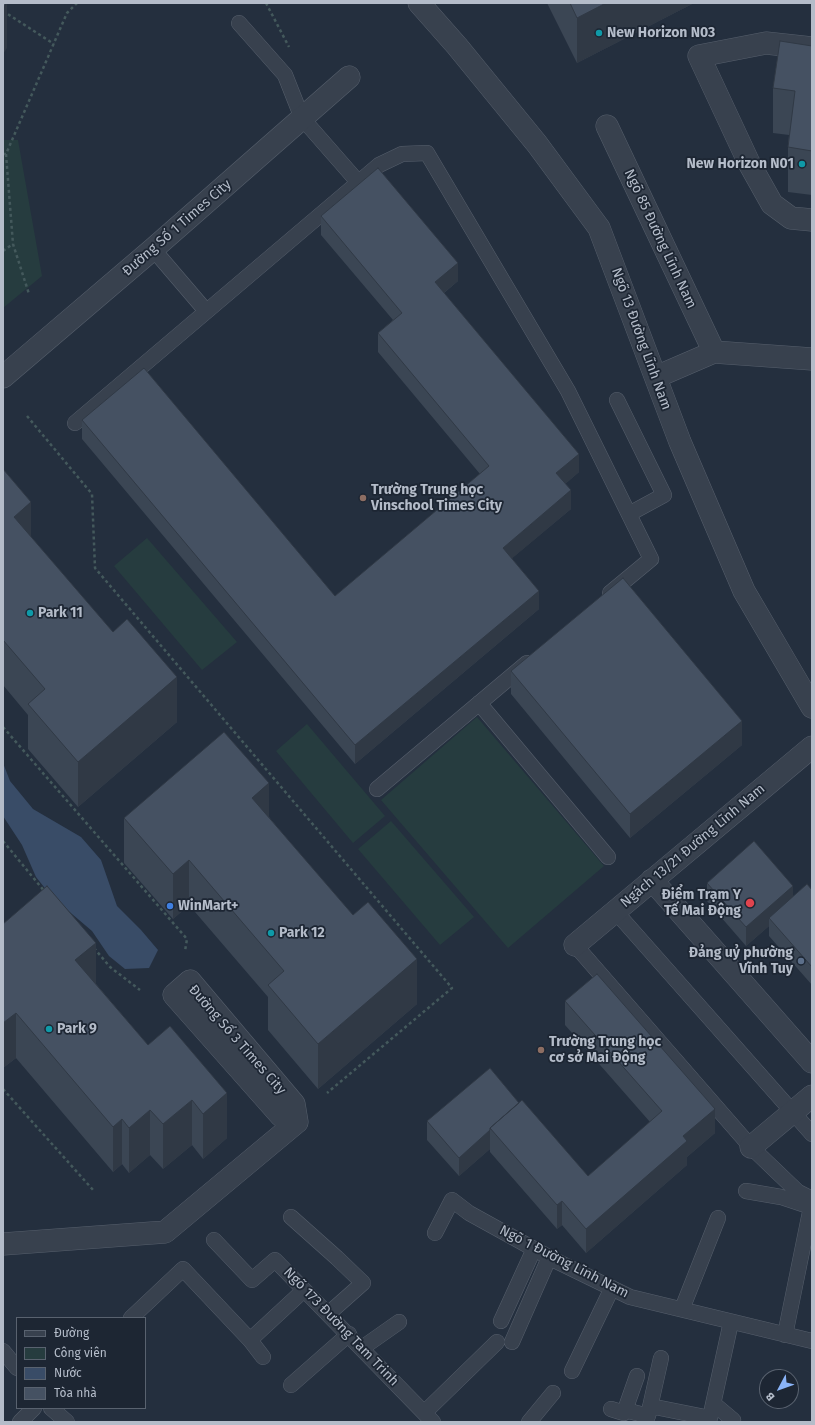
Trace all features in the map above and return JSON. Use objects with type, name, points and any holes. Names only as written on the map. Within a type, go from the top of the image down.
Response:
[{"type":"street","name":"Ngõ 13 Đường Lĩnh Nam","points":[[419,3],[537,144],[599,228],[680,442],[744,591],[812,707]]},
{"type":"street","points":[[812,48],[766,43],[699,56],[749,163],[772,204],[791,218],[812,220]]},
{"type":"street","name":"Đường Số 1 Times City","points":[[3,376],[153,249],[349,77]]},
{"type":"street","name":"Ngõ 85 Đường Lĩnh Nam","points":[[607,126],[714,352]]},
{"type":"street","points":[[656,377],[714,352],[812,359]]},
{"type":"street","name":"Ngách 13/21 Đường Lĩnh Nam","points":[[575,945],[812,747]]},
{"type":"street","points":[[652,880],[812,1062]]},
{"type":"street","name":"Đường Số 3 Times City","points":[[190,981],[294,1104],[296,1122],[281,1116],[174,995],[190,981]]},
{"type":"street","points":[[751,1147],[812,1096]]},
{"type":"street","points":[[3,1244],[165,1232],[296,1122]]},
{"type":"lane","points":[[238,23],[285,75],[302,118],[358,182]]},
{"type":"lane","points":[[75,424],[379,165],[402,154],[427,153],[568,391],[651,559],[602,600]]},
{"type":"lane","points":[[153,249],[206,311]]},
{"type":"lane","points":[[617,400],[664,495],[629,514]]},
{"type":"lane","points":[[377,789],[541,651]]},
{"type":"lane","points":[[479,703],[608,857]]},
{"type":"lane","points":[[615,911],[812,1134]]},
{"type":"lane","points":[[575,945],[751,1147],[798,1192],[812,1199]]},
{"type":"lane","points":[[746,1191],[781,1197],[811,1207],[785,1335]]},
{"type":"lane","name":"Ngõ 1 Đường Lĩnh Nam","points":[[435,1233],[452,1200],[469,1213],[549,1258],[630,1297],[812,1341]]},
{"type":"lane","points":[[291,1218],[338,1258],[363,1283],[328,1314]]},
{"type":"lane","points":[[682,1309],[718,1218]]},
{"type":"lane","name":"Ngõ 173 Đường Tam Trinh","points":[[214,1240],[252,1280],[275,1260],[349,1334],[428,1418]]},
{"type":"lane","points":[[501,1321],[534,1249]]},
{"type":"lane","points":[[512,1342],[549,1258]]},
{"type":"lane","points":[[132,1317],[183,1269],[250,1340],[263,1357]]},
{"type":"lane","points":[[572,1371],[612,1288]]},
{"type":"lane","points":[[250,1340],[304,1290]]},
{"type":"lane","points":[[362,1348],[398,1322]]},
{"type":"lane","points":[[650,1406],[710,1418],[731,1322]]},
{"type":"lane","points":[[292,1385],[349,1334]]},
{"type":"lane","points":[[428,1418],[497,1342]]},
{"type":"lane","points":[[3,1351],[16,1367]]},
{"type":"lane","points":[[637,1376],[618,1410],[648,1416],[661,1358]]},
{"type":"lane","points":[[529,1422],[553,1393]]},
{"type":"lane","points":[[714,1404],[733,1420],[732,1422]]},
{"type":"lane","points":[[20,1422],[33,1409]]},
{"type":"lane","points":[[52,1409],[67,1422]]},
{"type":"path","points":[[29,294],[13,244],[4,154],[67,14],[77,3]]},
{"type":"path","points":[[3,11],[54,44]]},
{"type":"path","points":[[3,251],[13,244]]},
{"type":"path","points":[[27,416],[92,494],[95,568],[452,988],[327,1093]]},
{"type":"path","points":[[3,727],[188,939],[185,952]]},
{"type":"path","points":[[3,841],[48,896]]},
{"type":"path","points":[[93,947],[110,967],[140,990]]},
{"type":"path","points":[[3,1089],[94,1191]]},
{"type":"green space","points":[[3,140],[18,140],[42,276],[3,308]]},
{"type":"green space","points":[[147,538],[237,642],[202,670],[114,566]]},
{"type":"green space","points":[[477,717],[604,866],[508,948],[381,800]]},
{"type":"green space","points":[[307,724],[385,816],[353,843],[276,751]]},
{"type":"green space","points":[[391,821],[474,917],[440,945],[358,849]]},
{"type":"water","points":[[3,763],[10,781],[33,809],[81,837],[101,860],[117,906],[158,950],[149,968],[125,969],[109,956],[92,931],[52,897],[36,877],[22,845],[3,816]]},
{"type":"building","points":[[570,3],[606,3],[577,18]]},
{"type":"building","points":[[780,41],[812,46],[812,151],[788,147],[795,91],[773,88]]},
{"type":"building","points":[[378,168],[458,263],[435,282],[579,454],[556,473],[571,490],[503,548],[539,591],[355,745],[82,420],[144,368],[335,596],[489,466],[378,333],[402,313],[321,216]]},
{"type":"building","name":"Park 11","points":[[3,469],[31,502],[14,517],[113,632],[127,619],[177,677],[78,762],[28,704],[45,689],[3,640]]},
{"type":"building","points":[[623,578],[742,721],[630,814],[511,671]]},
{"type":"building","name":"Park 12","points":[[224,732],[269,783],[252,798],[353,915],[368,902],[417,959],[318,1044],[268,985],[284,971],[189,860],[173,874],[124,818]]},
{"type":"building","name":"Điểm Trạm Y Tế Mai Động","points":[[754,841],[793,886],[746,927],[707,883]]},
{"type":"building","name":"Đảng uỷ phường Vĩnh Tuy","points":[[807,884],[812,890],[812,967],[769,918]]},
{"type":"building","points":[[47,886],[96,943],[75,960],[148,1045],[170,1026],[227,1093],[203,1114],[192,1100],[163,1124],[150,1110],[129,1128],[122,1119],[113,1127],[16,1013],[3,1023],[3,924]]},
{"type":"building","points":[[597,974],[715,1109],[683,1136],[687,1141],[586,1229],[562,1201],[557,1205],[490,1128],[522,1100],[588,1176],[662,1111],[565,1001]]},
{"type":"building","points":[[490,1068],[519,1103],[459,1158],[427,1121]]},
{"type":"place","name":"New Horizon N03","points":[[599,33]]},
{"type":"place","name":"New Horizon N01","points":[[802,164]]},
{"type":"place","name":"Trường Trung học Vinschool Times City","points":[[363,498]]},
{"type":"place","name":"Park 11","points":[[30,613]]},
{"type":"place","name":"Điểm Trạm Y Tế Mai Động","points":[[750,903]]},
{"type":"place","name":"WinMart+","points":[[170,906]]},
{"type":"place","name":"Park 12","points":[[271,933]]},
{"type":"place","name":"Đảng uỷ phường Vĩnh Tuy","points":[[801,961]]},
{"type":"place","name":"Park 9","points":[[49,1029]]},
{"type":"place","name":"Trường Trung học cơ sở Mai Động","points":[[541,1050]]}]
